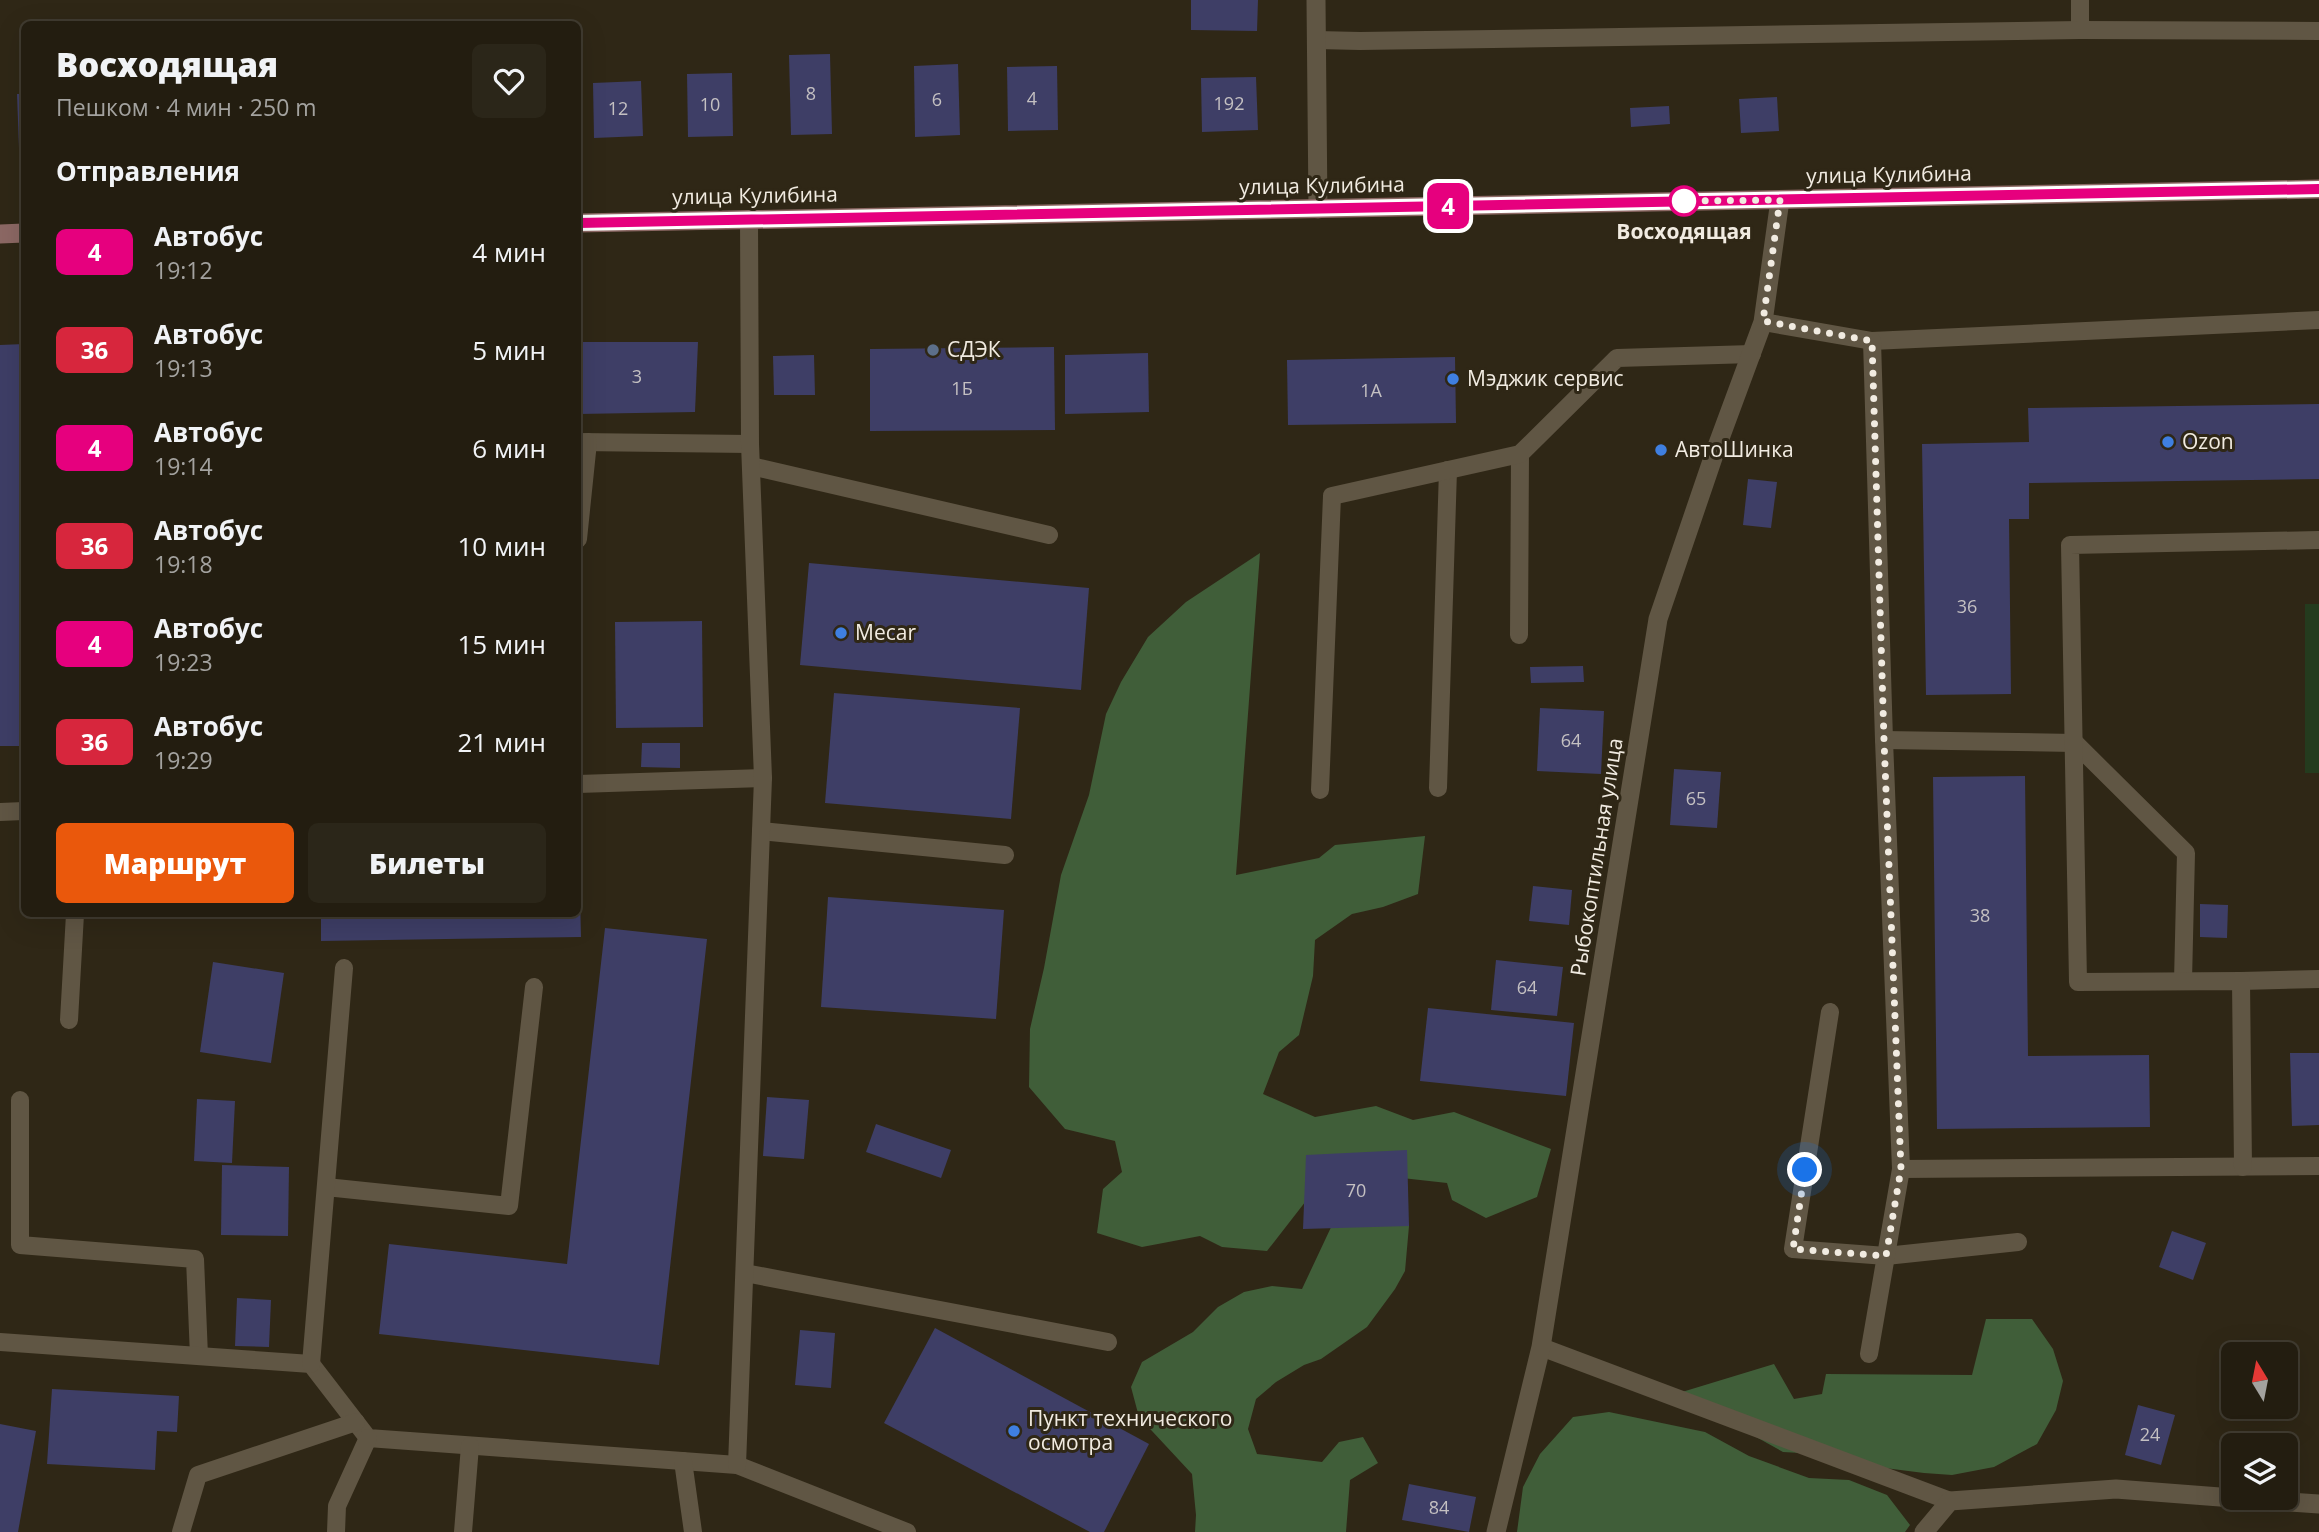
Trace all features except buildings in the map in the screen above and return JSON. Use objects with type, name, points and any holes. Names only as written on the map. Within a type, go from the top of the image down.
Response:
[{"type":"main road","name":"улица Кулибина","points":[[581,223],[2319,189]]},
{"type":"main road","points":[[0,234],[21,233]]},
{"type":"street","points":[[1316,0],[1318,209]]},
{"type":"street","name":"Рыбокоптильная улица","points":[[1496,1532],[1541,1347],[1658,619],[1763,321],[1780,200]]},
{"type":"street","points":[[1924,1532],[1950,1501],[2116,1489],[2221,1497]]},
{"type":"street","points":[[2298,1503],[2319,1504]]},
{"type":"lane","points":[[2080,0],[2080,30]]},
{"type":"lane","points":[[1317,40],[1402,41],[2080,30],[2319,31]]},
{"type":"lane","points":[[737,1465],[763,778],[750,444],[749,219]]},
{"type":"lane","points":[[1763,321],[1872,341],[2319,320]]},
{"type":"lane","points":[[1869,1354],[1901,1169],[1872,341]]},
{"type":"lane","points":[[1320,790],[1332,496],[1520,454],[1617,358],[1752,354]]},
{"type":"lane","points":[[581,481],[583,442],[750,444]]},
{"type":"lane","points":[[1519,635],[1520,454]]},
{"type":"lane","points":[[751,466],[1049,535]]},
{"type":"lane","points":[[1438,788],[1448,470]]},
{"type":"lane","points":[[2319,540],[2070,545],[2078,982],[2319,979]]},
{"type":"lane","points":[[1884,740],[2075,743],[2186,853],[2183,981]]},
{"type":"lane","points":[[581,784],[763,778]]},
{"type":"lane","points":[[0,812],[21,811]]},
{"type":"lane","points":[[761,831],[1005,855]]},
{"type":"lane","points":[[69,1020],[75,917]]},
{"type":"lane","points":[[344,968],[311,1364],[368,1438],[737,1465],[864,1523],[907,1532]]},
{"type":"lane","points":[[2241,981],[2243,1167]]},
{"type":"lane","points":[[326,1187],[509,1206],[534,987]]},
{"type":"lane","points":[[1830,1012],[1793,1249],[1886,1256],[2018,1242]]},
{"type":"lane","points":[[20,1100],[20,1245],[195,1259],[199,1356]]},
{"type":"lane","points":[[1901,1169],[2319,1166]]},
{"type":"lane","points":[[745,1273],[1108,1342]]},
{"type":"lane","points":[[0,1342],[311,1364]]},
{"type":"lane","points":[[1541,1347],[1950,1501]]},
{"type":"lane","points":[[181,1532],[198,1475],[356,1422]]},
{"type":"lane","points":[[336,1532],[337,1506],[368,1438]]},
{"type":"lane","points":[[463,1532],[470,1446]]},
{"type":"lane","points":[[683,1461],[693,1532]]},
{"type":"green space","points":[[1260,553],[1236,875],[1319,858],[1335,845],[1425,836],[1418,894],[1383,907],[1352,914],[1315,940],[1313,976],[1299,1035],[1279,1052],[1263,1094],[1315,1117],[1376,1106],[1413,1120],[1454,1112],[1551,1149],[1537,1197],[1486,1218],[1452,1200],[1447,1183],[1330,1170],[1267,1251],[1222,1247],[1200,1236],[1142,1247],[1097,1233],[1103,1189],[1122,1172],[1115,1141],[1065,1129],[1029,1087],[1030,1029],[1061,875],[1089,795],[1106,714],[1121,682],[1148,637],[1186,602]]},
{"type":"green space","points":[[2305,604],[2319,604],[2319,773],[2305,773]]},
{"type":"green space","points":[[1389,1199],[1409,1226],[1405,1271],[1395,1289],[1367,1327],[1321,1359],[1304,1365],[1276,1382],[1256,1399],[1248,1429],[1257,1454],[1322,1462],[1339,1442],[1363,1437],[1378,1463],[1350,1480],[1346,1532],[1195,1532],[1192,1474],[1139,1417],[1131,1387],[1142,1362],[1193,1332],[1218,1307],[1244,1292],[1272,1286],[1302,1289],[1341,1206]]},
{"type":"green space","points":[[1986,1319],[2032,1319],[2053,1349],[2063,1381],[2056,1410],[2037,1444],[1994,1467],[1952,1475],[1877,1467],[1836,1455],[1783,1452],[1682,1392],[1774,1364],[1794,1399],[1822,1394],[1826,1374],[1972,1375]]},
{"type":"green space","points":[[1609,1412],[1705,1432],[1749,1456],[1809,1478],[1849,1480],[1887,1495],[1910,1525],[1905,1532],[1517,1532],[1523,1487],[1540,1454],[1573,1417]]},
{"type":"bus line","name":"4","points":[[581,223],[2319,189]]},
{"type":"place","name":"Восходящая","points":[[1684,201]]},
{"type":"place","name":"СДЭК","points":[[933,350]]},
{"type":"place","name":"Мэджик сервис","points":[[1453,379]]},
{"type":"place","name":"Ozon","points":[[2168,442]]},
{"type":"place","name":"АвтоШинка","points":[[1661,450]]},
{"type":"place","name":"Mecar","points":[[841,633]]},
{"type":"place","name":"Пункт технического осмотра","points":[[1014,1431]]},
{"type":"route","points":[[1684,201],[1780,200],[1763,321],[1872,341],[1901,1169],[1886,1256],[1793,1249],[1805,1170]]}]
